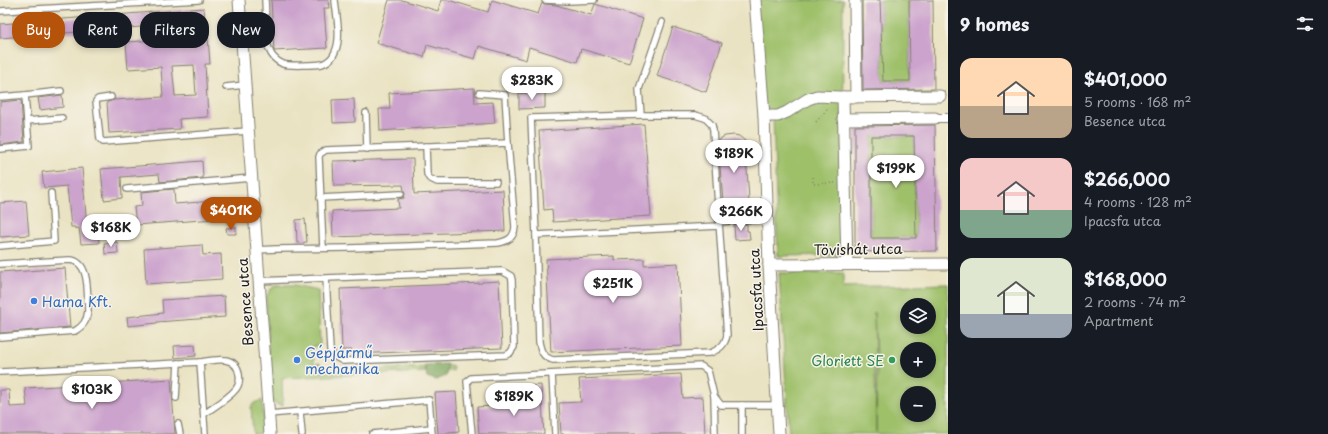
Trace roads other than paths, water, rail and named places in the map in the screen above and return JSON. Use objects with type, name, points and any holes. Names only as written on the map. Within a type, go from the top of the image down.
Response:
[{"type":"street","name":"Besence utca","points":[[239,0],[270,434]]},
{"type":"street","name":"Ipacsfa utca","points":[[755,0],[764,116],[769,265],[779,434]]},
{"type":"street","points":[[855,0],[856,97]]},
{"type":"street","points":[[764,116],[778,116],[808,99],[817,96],[944,96]]},
{"type":"street","points":[[841,97],[843,119],[847,264]]},
{"type":"street","points":[[843,119],[948,118]]},
{"type":"street","name":"Tövishát utca","points":[[769,265],[948,264]]},
{"type":"lane","points":[[0,11],[199,0]]},
{"type":"lane","points":[[265,0],[268,47],[276,60],[288,66],[322,64],[329,61],[336,51],[338,35],[335,0]]},
{"type":"lane","points":[[545,0],[594,0]]},
{"type":"lane","points":[[641,115],[639,89],[662,22]]},
{"type":"lane","points":[[226,87],[245,85]]},
{"type":"lane","points":[[0,97],[61,91]]},
{"type":"lane","points":[[256,250],[498,243],[510,240],[514,233],[515,227],[505,95],[479,93]]},
{"type":"lane","points":[[0,148],[29,146],[25,95]]},
{"type":"lane","points":[[111,97],[98,99],[96,101],[100,139],[103,142],[248,131]]},
{"type":"lane","points":[[366,113],[367,148]]},
{"type":"lane","points":[[695,115],[705,118],[712,125],[719,224],[727,335],[724,345],[715,351],[710,352],[553,360],[541,352],[539,342],[531,118],[695,115]]},
{"type":"lane","points":[[27,121],[62,118]]},
{"type":"lane","points":[[323,248],[318,157],[326,150],[508,143]]},
{"type":"lane","points":[[426,146],[427,174],[429,178],[437,182],[496,182]]},
{"type":"lane","points":[[127,189],[251,178]]},
{"type":"lane","points":[[0,246],[54,241],[51,193]]},
{"type":"lane","points":[[320,198],[401,194]]},
{"type":"lane","points":[[536,235],[719,224],[767,218]]},
{"type":"lane","points":[[0,264],[69,260],[77,261],[83,266],[86,275],[88,311],[84,323],[75,331],[0,337]]},
{"type":"lane","points":[[259,281],[326,278],[502,271],[511,276],[512,280],[514,347],[510,353],[506,355],[343,361],[336,358],[330,350],[326,278]]},
{"type":"lane","points":[[0,372],[200,362],[224,359],[235,364],[239,374],[239,384],[237,388],[204,414]]},
{"type":"lane","points":[[200,362],[205,434]]},
{"type":"lane","points":[[176,398],[178,363]]},
{"type":"lane","points":[[472,434],[467,381],[471,378],[701,366],[708,370],[714,396],[715,434]]},
{"type":"lane","points":[[552,374],[555,434]]},
{"type":"lane","points":[[714,396],[721,405]]},
{"type":"lane","points":[[269,414],[429,400],[432,431],[372,434]]},
{"type":"lane","points":[[714,411],[721,405],[777,405]]},
{"type":"lane","points":[[742,405],[742,434]]},
{"type":"lane","points":[[300,412],[302,434]]},
{"type":"lane","points":[[178,424],[180,434]]},
{"type":"place","name":"Hama Kft.","points":[[34,301]]},
{"type":"place","name":"Gépjármű mechanika","points":[[297,360]]},
{"type":"place","name":"Gloriett SE","points":[[892,360]]}]
